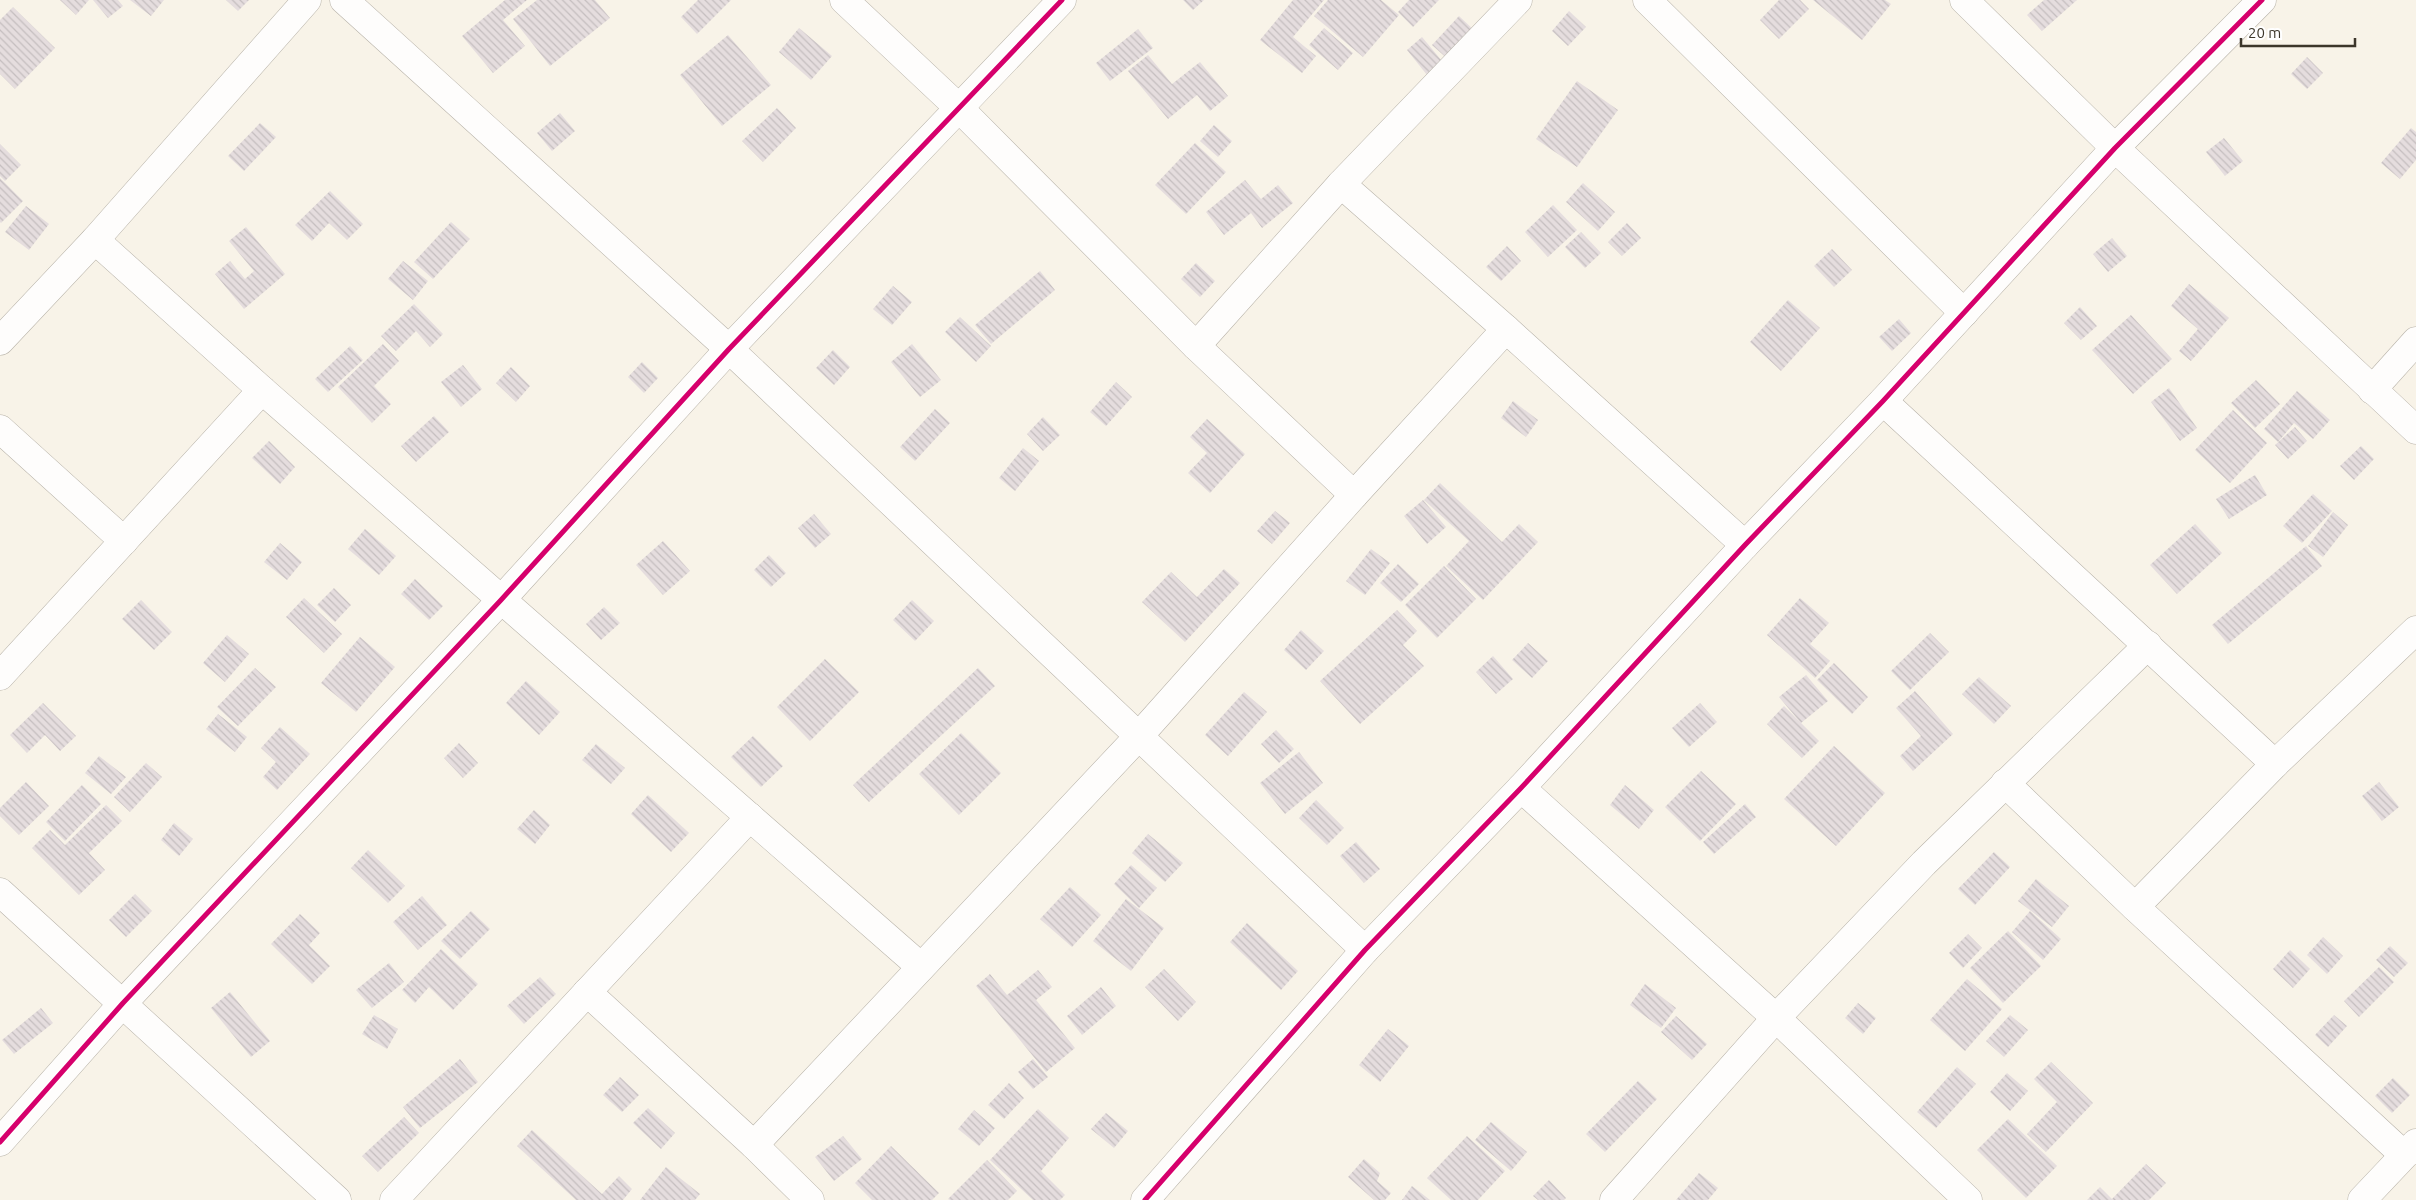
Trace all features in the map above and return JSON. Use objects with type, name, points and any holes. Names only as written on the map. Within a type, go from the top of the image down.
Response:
[{"type":"street","points":[[0,341],[95,240],[307,0]]},
{"type":"street","points":[[344,0],[729,349],[1365,950]]},
{"type":"street","points":[[844,0],[960,109],[1196,346],[1354,495]]},
{"type":"street","points":[[0,1142],[123,1003],[500,600],[729,349],[1062,0]]},
{"type":"street","points":[[1196,346],[1341,184],[1518,0]]},
{"type":"street","points":[[1648,0],[1964,313]]},
{"type":"street","points":[[1964,0],[2115,148],[2416,430]]},
{"type":"street","points":[[1145,1200],[1365,950],[1521,788],[1745,545],[1884,401],[2115,148],[2262,0]]},
{"type":"street","points":[[1341,184],[1506,329],[1745,545]]},
{"type":"street","points":[[95,240],[500,600],[921,968]]},
{"type":"street","points":[[754,1145],[1138,737],[1354,495],[1506,329]]},
{"type":"street","points":[[2372,390],[2416,341]]},
{"type":"street","points":[[0,676],[262,390]]},
{"type":"street","points":[[1884,401],[2275,764]]},
{"type":"street","points":[[0,429],[124,541]]},
{"type":"street","points":[[2135,907],[2275,764],[2416,630]]},
{"type":"street","points":[[1614,1200],[1776,1018],[1924,863],[2148,645]]},
{"type":"street","points":[[2005,783],[2135,907],[2410,1149],[2362,1200]]},
{"type":"street","points":[[1521,788],[1776,1018],[1968,1200]]},
{"type":"street","points":[[394,1200],[750,817]]},
{"type":"street","points":[[0,892],[338,1200]]},
{"type":"street","points":[[587,992],[754,1145],[810,1200]]},
{"type":"building","points":[[60,0],[89,0],[76,15]]},
{"type":"building","points":[[93,0],[118,0],[123,6],[108,18]]},
{"type":"building","points":[[130,0],[164,0],[151,16]]},
{"type":"building","points":[[226,0],[249,0],[238,11]]},
{"type":"building","points":[[505,0],[527,0],[503,20],[525,46],[493,73],[462,36]]},
{"type":"building","points":[[537,0],[595,0],[610,18],[550,66],[513,19]]},
{"type":"building","points":[[698,0],[731,0],[697,34],[681,17]]},
{"type":"building","points":[[1183,0],[1204,0],[1193,10]]},
{"type":"building","points":[[1293,0],[1324,0],[1293,37],[1316,56],[1302,73],[1260,40]]},
{"type":"building","points":[[1328,0],[1381,0],[1399,15],[1363,57],[1314,16]]},
{"type":"building","points":[[1409,0],[1439,0],[1413,27],[1398,12]]},
{"type":"building","points":[[1779,0],[1800,0],[1809,9],[1779,39],[1760,20]]},
{"type":"building","points":[[1813,0],[1885,0],[1891,4],[1862,40]]},
{"type":"building","points":[[2044,0],[2077,0],[2042,31],[2027,15]]},
{"type":"building","points":[[13,7],[55,48],[15,89],[0,74],[0,20]]},
{"type":"building","points":[[1569,11],[1586,27],[1568,46],[1552,31]]},
{"type":"building","points":[[1459,16],[1476,32],[1450,61],[1432,45]]},
{"type":"building","points":[[799,28],[832,56],[811,80],[779,52]]},
{"type":"building","points":[[1324,28],[1353,53],[1338,70],[1309,45]]},
{"type":"building","points":[[1138,29],[1153,48],[1110,81],[1096,63]]},
{"type":"building","points":[[728,35],[771,85],[722,126],[680,75]]},
{"type":"building","points":[[1422,37],[1447,67],[1431,80],[1407,50]]},
{"type":"building","points":[[1148,55],[1172,84],[1200,62],[1228,96],[1210,111],[1197,95],[1168,119],[1128,71]]},
{"type":"building","points":[[2307,57],[2323,73],[2307,89],[2291,74]]},
{"type":"building","points":[[1577,81],[1618,110],[1577,167],[1536,139]]},
{"type":"building","points":[[777,108],[796,128],[763,162],[742,141]]},
{"type":"building","points":[[560,113],[575,131],[552,151],[537,133]]},
{"type":"building","points":[[260,123],[276,137],[244,171],[228,156]]},
{"type":"building","points":[[1214,125],[1232,141],[1218,157],[1200,141]]},
{"type":"building","points":[[2411,128],[2416,132],[2416,160],[2400,179],[2381,163]]},
{"type":"building","points":[[2224,138],[2243,161],[2225,176],[2206,152]]},
{"type":"building","points":[[1195,143],[1226,172],[1186,214],[1155,185]]},
{"type":"building","points":[[0,144],[21,165],[5,181],[0,176]]},
{"type":"building","points":[[0,178],[23,201],[1,223],[0,222]]},
{"type":"building","points":[[1245,180],[1261,199],[1278,185],[1293,203],[1262,228],[1251,213],[1224,235],[1206,212]]},
{"type":"building","points":[[1583,183],[1615,212],[1598,231],[1566,202]]},
{"type":"building","points":[[330,191],[363,224],[347,240],[329,223],[312,241],[295,225]]},
{"type":"building","points":[[1553,205],[1577,230],[1548,257],[1525,232]]},
{"type":"building","points":[[26,206],[49,224],[29,250],[5,232]]},
{"type":"building","points":[[451,222],[470,239],[433,279],[414,262]]},
{"type":"building","points":[[1627,223],[1641,238],[1622,256],[1608,242]]},
{"type":"building","points":[[246,227],[285,274],[244,309],[215,274],[230,261],[245,279],[254,271],[229,241]]},
{"type":"building","points":[[1581,232],[1601,253],[1585,268],[1565,247]]},
{"type":"building","points":[[2112,238],[2127,256],[2108,272],[2093,254]]},
{"type":"building","points":[[1507,246],[1521,261],[1501,281],[1486,267]]},
{"type":"building","points":[[1832,249],[1852,270],[1834,287],[1814,266]]},
{"type":"building","points":[[403,261],[428,281],[413,300],[388,279]]},
{"type":"building","points":[[1196,263],[1215,281],[1200,297],[1181,279]]},
{"type":"building","points":[[1040,271],[1055,290],[991,344],[975,325]]},
{"type":"building","points":[[2189,284],[2229,318],[2191,361],[2179,351],[2198,329],[2171,306]]},
{"type":"building","points":[[893,286],[912,302],[892,325],[873,309]]},
{"type":"building","points":[[1788,300],[1820,328],[1781,371],[1750,342]]},
{"type":"building","points":[[414,304],[443,334],[430,347],[416,331],[396,351],[381,336]]},
{"type":"building","points":[[2080,307],[2097,326],[2081,340],[2064,323]]},
{"type":"building","points":[[2131,315],[2172,359],[2133,394],[2092,350]]},
{"type":"building","points":[[960,317],[991,346],[976,362],[945,332]]},
{"type":"building","points":[[1899,319],[1911,333],[1892,351],[1879,337]]},
{"type":"building","points":[[383,344],[399,361],[374,386],[391,404],[372,423],[338,387]]},
{"type":"building","points":[[912,344],[941,380],[920,397],[891,362]]},
{"type":"building","points":[[350,346],[363,360],[328,392],[315,379]]},
{"type":"building","points":[[833,350],[850,367],[834,385],[816,368]]},
{"type":"building","points":[[642,362],[658,378],[644,393],[628,377]]},
{"type":"building","points":[[463,365],[482,389],[461,407],[441,382]]},
{"type":"building","points":[[511,367],[530,386],[516,402],[496,383]]},
{"type":"building","points":[[2256,380],[2280,404],[2255,428],[2231,403]]},
{"type":"building","points":[[1116,382],[1132,397],[1106,426],[1090,412]]},
{"type":"building","points":[[2169,388],[2197,428],[2180,441],[2151,402]]},
{"type":"building","points":[[2297,391],[2330,420],[2313,439],[2294,423],[2278,442],[2264,429]]},
{"type":"building","points":[[1513,401],[1538,420],[1526,437],[1501,418]]},
{"type":"building","points":[[935,409],[950,423],[915,461],[900,447]]},
{"type":"building","points":[[2233,410],[2267,443],[2230,483],[2195,450]]},
{"type":"building","points":[[434,416],[449,432],[416,462],[401,446]]},
{"type":"building","points":[[1043,417],[1060,435],[1043,451],[1027,434]]},
{"type":"building","points":[[1207,419],[1245,454],[1210,493],[1188,473],[1207,453],[1190,437]]},
{"type":"building","points":[[2295,427],[2307,441],[2288,459],[2275,445]]},
{"type":"building","points":[[269,441],[295,467],[280,484],[252,458]]},
{"type":"building","points":[[2361,446],[2374,459],[2354,480],[2340,466]]},
{"type":"building","points":[[1023,448],[1039,461],[1015,491],[999,478]]},
{"type":"building","points":[[2255,475],[2267,495],[2229,519],[2216,499]]},
{"type":"building","points":[[1440,483],[1502,542],[1519,524],[1538,542],[1483,600],[1446,566],[1469,541],[1424,500]]},
{"type":"building","points":[[2313,494],[2332,511],[2302,543],[2283,526]]},
{"type":"building","points":[[1423,500],[1446,527],[1427,544],[1404,516]]},
{"type":"building","points":[[1275,511],[1290,523],[1272,544],[1257,531]]},
{"type":"building","points":[[2333,512],[2348,525],[2323,557],[2308,546]]},
{"type":"building","points":[[814,514],[831,534],[815,548],[798,528]]},
{"type":"building","points":[[2195,524],[2222,553],[2177,594],[2150,565]]},
{"type":"building","points":[[365,529],[396,556],[379,575],[348,549]]},
{"type":"building","points":[[663,541],[690,571],[663,595],[636,565]]},
{"type":"building","points":[[280,543],[302,562],[287,580],[264,562]]},
{"type":"building","points":[[2306,546],[2322,566],[2228,644],[2212,625]]},
{"type":"building","points":[[1371,549],[1390,563],[1365,595],[1346,581]]},
{"type":"building","points":[[769,555],[786,573],[771,587],[754,570]]},
{"type":"building","points":[[1398,564],[1419,584],[1401,602],[1380,583]]},
{"type":"building","points":[[1444,566],[1476,599],[1437,638],[1405,605]]},
{"type":"building","points":[[1224,569],[1240,583],[1185,642],[1142,602],[1171,572],[1197,597]]},
{"type":"building","points":[[415,579],[443,606],[429,620],[401,594]]},
{"type":"building","points":[[334,588],[351,605],[335,622],[317,605]]},
{"type":"building","points":[[304,598],[342,634],[324,653],[286,617]]},
{"type":"building","points":[[1800,598],[1829,623],[1810,644],[1830,661],[1815,678],[1767,635]]},
{"type":"building","points":[[141,600],[172,632],[154,650],[122,619]]},
{"type":"building","points":[[912,600],[934,621],[915,641],[893,620]]},
{"type":"building","points":[[604,607],[620,623],[601,640],[586,624]]},
{"type":"building","points":[[1397,610],[1417,631],[1403,645],[1424,666],[1360,724],[1320,681]]},
{"type":"building","points":[[1301,630],[1324,651],[1306,670],[1284,650]]},
{"type":"building","points":[[1930,633],[1949,652],[1910,690],[1891,671]]},
{"type":"building","points":[[227,635],[249,654],[225,682],[203,663]]},
{"type":"building","points":[[360,637],[395,667],[356,712],[321,683]]},
{"type":"building","points":[[1528,643],[1548,661],[1532,678],[1512,660]]},
{"type":"building","points":[[1493,656],[1513,679],[1496,694],[1476,672]]},
{"type":"building","points":[[825,659],[859,692],[810,741],[777,707]]},
{"type":"building","points":[[1834,663],[1868,697],[1852,714],[1817,680]]},
{"type":"building","points":[[255,668],[276,687],[238,726],[217,707]]},
{"type":"building","points":[[978,668],[995,686],[869,802],[853,785]]},
{"type":"building","points":[[1806,675],[1828,701],[1801,723],[1819,741],[1802,758],[1767,724],[1784,706],[1800,722],[1779,697]]},
{"type":"building","points":[[1979,677],[2011,706],[1994,724],[1962,694]]},
{"type":"building","points":[[526,681],[560,712],[539,735],[506,703]]},
{"type":"building","points":[[1915,691],[1953,734],[1913,771],[1900,756],[1921,736],[1896,708]]},
{"type":"building","points":[[1244,692],[1267,712],[1228,756],[1205,735]]},
{"type":"building","points":[[43,703],[76,736],[60,751],[45,735],[27,753],[10,735]]},
{"type":"building","points":[[1700,703],[1717,722],[1689,747],[1672,728]]},
{"type":"building","points":[[218,714],[247,737],[235,752],[206,729]]},
{"type":"building","points":[[280,727],[310,754],[277,790],[263,777],[276,762],[261,748]]},
{"type":"building","points":[[1276,730],[1294,749],[1279,763],[1261,744]]},
{"type":"building","points":[[961,733],[1001,773],[959,815],[919,774]]},
{"type":"building","points":[[753,736],[783,766],[761,787],[731,757]]},
{"type":"building","points":[[459,743],[478,763],[463,778],[444,758]]},
{"type":"building","points":[[596,744],[625,768],[611,784],[582,760]]},
{"type":"building","points":[[1834,746],[1885,793],[1836,846],[1784,799]]},
{"type":"building","points":[[1299,752],[1323,783],[1285,814],[1260,783]]},
{"type":"building","points":[[99,756],[126,777],[111,794],[85,773]]},
{"type":"building","points":[[146,763],[162,777],[130,812],[114,797]]},
{"type":"building","points":[[1701,771],[1736,804],[1700,841],[1665,807]]},
{"type":"building","points":[[26,782],[49,806],[19,835],[0,816],[0,808]]},
{"type":"building","points":[[2379,782],[2399,807],[2382,821],[2362,796]]},
{"type":"building","points":[[82,785],[101,804],[65,841],[46,822]]},
{"type":"building","points":[[1625,785],[1654,810],[1639,829],[1610,805]]},
{"type":"building","points":[[648,795],[689,833],[671,852],[631,814]]},
{"type":"building","points":[[1316,800],[1344,828],[1327,845],[1299,818]]},
{"type":"building","points":[[1745,804],[1756,817],[1714,854],[1703,842]]},
{"type":"building","points":[[106,805],[122,821],[89,853],[105,870],[79,895],[32,848],[50,830],[65,845]]},
{"type":"building","points":[[534,810],[550,825],[535,844],[517,829]]},
{"type":"building","points":[[174,823],[193,839],[179,856],[161,840]]},
{"type":"building","points":[[1148,834],[1183,863],[1165,882],[1132,853]]},
{"type":"building","points":[[1356,842],[1380,869],[1364,883],[1340,856]]},
{"type":"building","points":[[368,850],[405,886],[388,903],[351,868]]},
{"type":"building","points":[[1994,852],[2010,867],[1975,905],[1958,889]]},
{"type":"building","points":[[1131,865],[1157,888],[1139,908],[1114,884]]},
{"type":"building","points":[[2036,879],[2069,906],[2052,927],[2018,901]]},
{"type":"building","points":[[1070,887],[1101,915],[1072,947],[1040,919]]},
{"type":"building","points":[[135,894],[152,911],[126,937],[109,920]]},
{"type":"building","points":[[422,896],[447,925],[418,950],[393,922]]},
{"type":"building","points":[[1126,899],[1164,928],[1131,971],[1093,941]]},
{"type":"building","points":[[471,911],[490,929],[460,959],[441,941]]},
{"type":"building","points":[[2030,911],[2061,939],[2043,960],[2012,932]]},
{"type":"building","points":[[300,914],[320,933],[309,945],[330,966],[312,984],[271,944]]},
{"type":"building","points":[[1247,923],[1298,971],[1281,990],[1230,942]]},
{"type":"building","points":[[2008,931],[2041,966],[2003,1003],[1970,968]]},
{"type":"building","points":[[1968,934],[1982,948],[1963,968],[1949,953]]},
{"type":"building","points":[[2323,937],[2343,956],[2327,974],[2307,955]]},
{"type":"building","points":[[2390,946],[2408,963],[2394,977],[2376,960]]},
{"type":"building","points":[[441,949],[478,984],[453,1010],[429,987],[415,1003],[402,990]]},
{"type":"building","points":[[2290,950],[2310,969],[2293,988],[2273,969]]},
{"type":"building","points":[[389,963],[404,982],[372,1008],[356,990]]},
{"type":"building","points":[[2379,967],[2394,982],[2359,1017],[2344,1001]]},
{"type":"building","points":[[1164,969],[1196,1002],[1178,1021],[1145,987]]},
{"type":"building","points":[[1038,970],[1052,987],[1036,1000],[1075,1048],[1046,1072],[976,986],[990,974],[1007,995]]},
{"type":"building","points":[[540,977],[556,994],[524,1024],[507,1006]]},
{"type":"building","points":[[1967,979],[2002,1009],[1965,1051],[1930,1020]]},
{"type":"building","points":[[1645,984],[1676,1008],[1661,1028],[1630,1005]]},
{"type":"building","points":[[1101,987],[1116,1006],[1082,1035],[1067,1016]]},
{"type":"building","points":[[230,992],[270,1041],[251,1057],[211,1008]]},
{"type":"building","points":[[1858,1003],[1876,1018],[1863,1034],[1845,1018]]},
{"type":"building","points":[[41,1008],[53,1023],[14,1054],[2,1040]]},
{"type":"building","points":[[374,1015],[398,1029],[387,1049],[362,1034]]},
{"type":"building","points":[[2010,1015],[2028,1030],[2004,1057],[1986,1041]]},
{"type":"building","points":[[2334,1015],[2347,1026],[2328,1047],[2315,1035]]},
{"type":"building","points":[[1676,1016],[1707,1044],[1692,1060],[1661,1032]]},
{"type":"building","points":[[1388,1029],[1409,1046],[1380,1082],[1359,1065]]},
{"type":"building","points":[[460,1059],[478,1082],[420,1128],[403,1107]]},
{"type":"building","points":[[1033,1059],[1048,1077],[1033,1089],[1018,1072]]},
{"type":"building","points":[[2051,1062],[2093,1103],[2046,1152],[2027,1134],[2057,1102],[2034,1079]]},
{"type":"building","points":[[1957,1067],[1976,1084],[1936,1128],[1917,1112]]},
{"type":"building","points":[[2007,1073],[2028,1091],[2010,1111],[1990,1092]]},
{"type":"building","points":[[620,1077],[639,1095],[622,1112],[603,1095]]},
{"type":"building","points":[[2393,1078],[2410,1095],[2392,1113],[2375,1096]]},
{"type":"building","points":[[1638,1081],[1657,1099],[1605,1152],[1586,1134]]},
{"type":"building","points":[[1009,1083],[1024,1098],[1004,1119],[988,1105]]},
{"type":"building","points":[[648,1108],[675,1133],[661,1149],[633,1123]]},
{"type":"building","points":[[1038,1109],[1069,1138],[1041,1171],[1065,1195],[1060,1200],[1033,1200],[990,1160]]},
{"type":"building","points":[[974,1110],[995,1128],[979,1146],[958,1129]]},
{"type":"building","points":[[1106,1113],[1128,1131],[1114,1148],[1091,1129]]},
{"type":"building","points":[[404,1117],[419,1133],[378,1172],[362,1156]]},
{"type":"building","points":[[2008,1119],[2057,1166],[2026,1198],[1977,1150]]},
{"type":"building","points":[[1491,1122],[1527,1152],[1511,1171],[1475,1140]]},
{"type":"building","points":[[532,1130],[602,1194],[619,1176],[632,1189],[623,1200],[576,1200],[517,1146]]},
{"type":"building","points":[[843,1136],[862,1159],[834,1181],[815,1157]]},
{"type":"building","points":[[1467,1136],[1505,1171],[1478,1200],[1451,1200],[1427,1178]]},
{"type":"building","points":[[891,1146],[939,1193],[932,1200],[872,1200],[855,1183]]},
{"type":"building","points":[[1364,1159],[1380,1173],[1377,1181],[1391,1193],[1385,1200],[1374,1200],[1348,1177]]},
{"type":"building","points":[[987,1160],[1017,1191],[1008,1200],[948,1199]]},
{"type":"building","points":[[2146,1164],[2166,1183],[2149,1200],[2087,1200],[2100,1187],[2112,1199]]},
{"type":"building","points":[[666,1167],[700,1194],[695,1200],[640,1200]]},
{"type":"building","points":[[1699,1173],[1718,1188],[1708,1200],[1676,1200]]},
{"type":"building","points":[[1549,1180],[1566,1198],[1564,1200],[1538,1200],[1533,1196]]},
{"type":"building","points":[[1412,1186],[1430,1200],[1402,1200]]},
{"type":"cycle path","points":[[0,1142],[123,1003],[501,600],[729,349],[1062,0]]},
{"type":"cycle path","points":[[1145,1200],[1365,950],[1521,788],[1745,545],[1883,401],[2115,148],[2262,0]]}]
